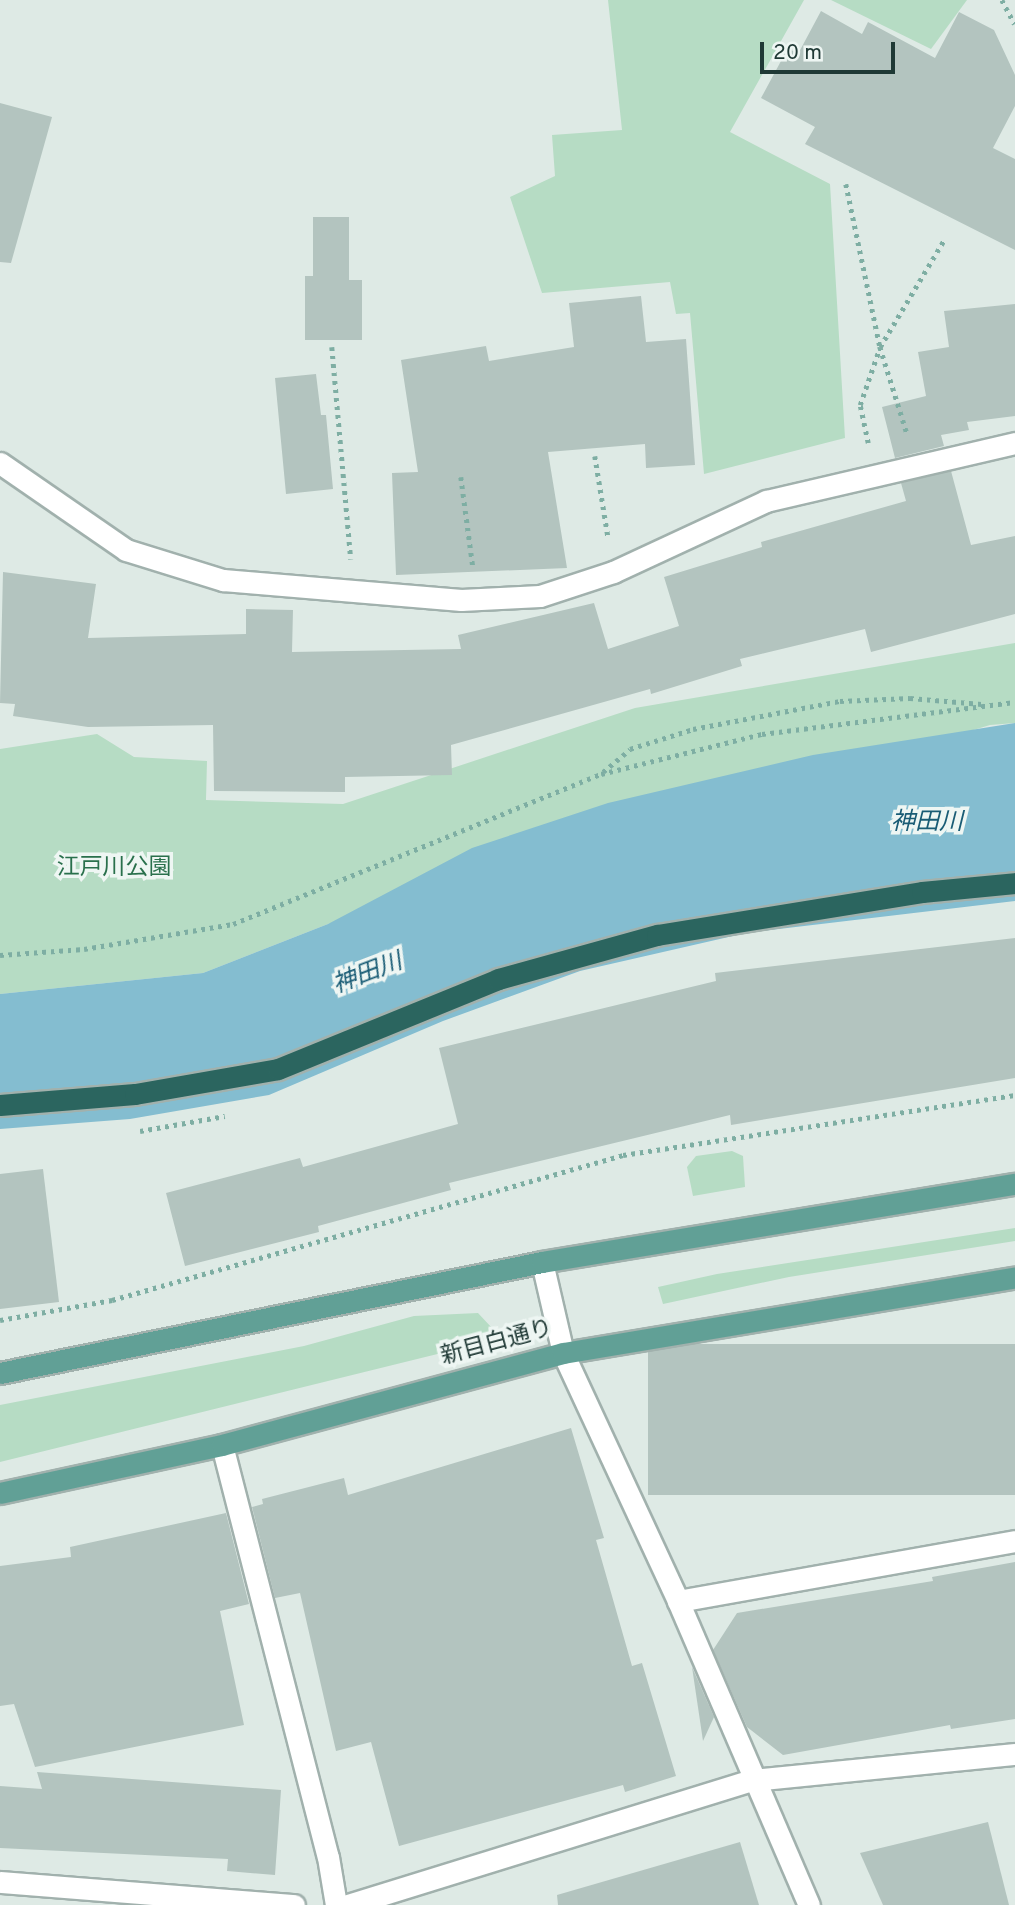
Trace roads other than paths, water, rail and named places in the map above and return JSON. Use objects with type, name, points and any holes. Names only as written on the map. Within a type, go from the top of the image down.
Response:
[{"type":"highway","points":[[0,1105],[135,1094],[278,1069],[498,979],[657,935],[922,892],[1015,883]]},
{"type":"main road","points":[[0,1373],[542,1262],[1015,1184]]},
{"type":"main road","name":"新目白通り","points":[[0,1493],[222,1446],[563,1353],[1015,1277]]},
{"type":"street","points":[[0,463],[126,550],[223,580],[478,599],[540,596],[613,572],[766,500],[1015,443]]},
{"type":"street","points":[[542,1262],[563,1353],[678,1601],[809,1905]]},
{"type":"street","points":[[222,1446],[328,1857],[336,1905]]},
{"type":"street","points":[[678,1601],[1015,1541]]},
{"type":"street","points":[[348,1905],[753,1780],[1015,1754]]},
{"type":"street","points":[[0,1882],[206,1902],[294,1905]]},
{"type":"water","name":"神田川","points":[[1015,723],[1015,901],[746,933],[580,971],[443,1021],[269,1095],[130,1119],[0,1129],[0,994],[203,973],[328,924],[472,848],[608,803],[813,755]]},
{"type":"park label","name":"江戸川公園","points":[[114,869]]}]
